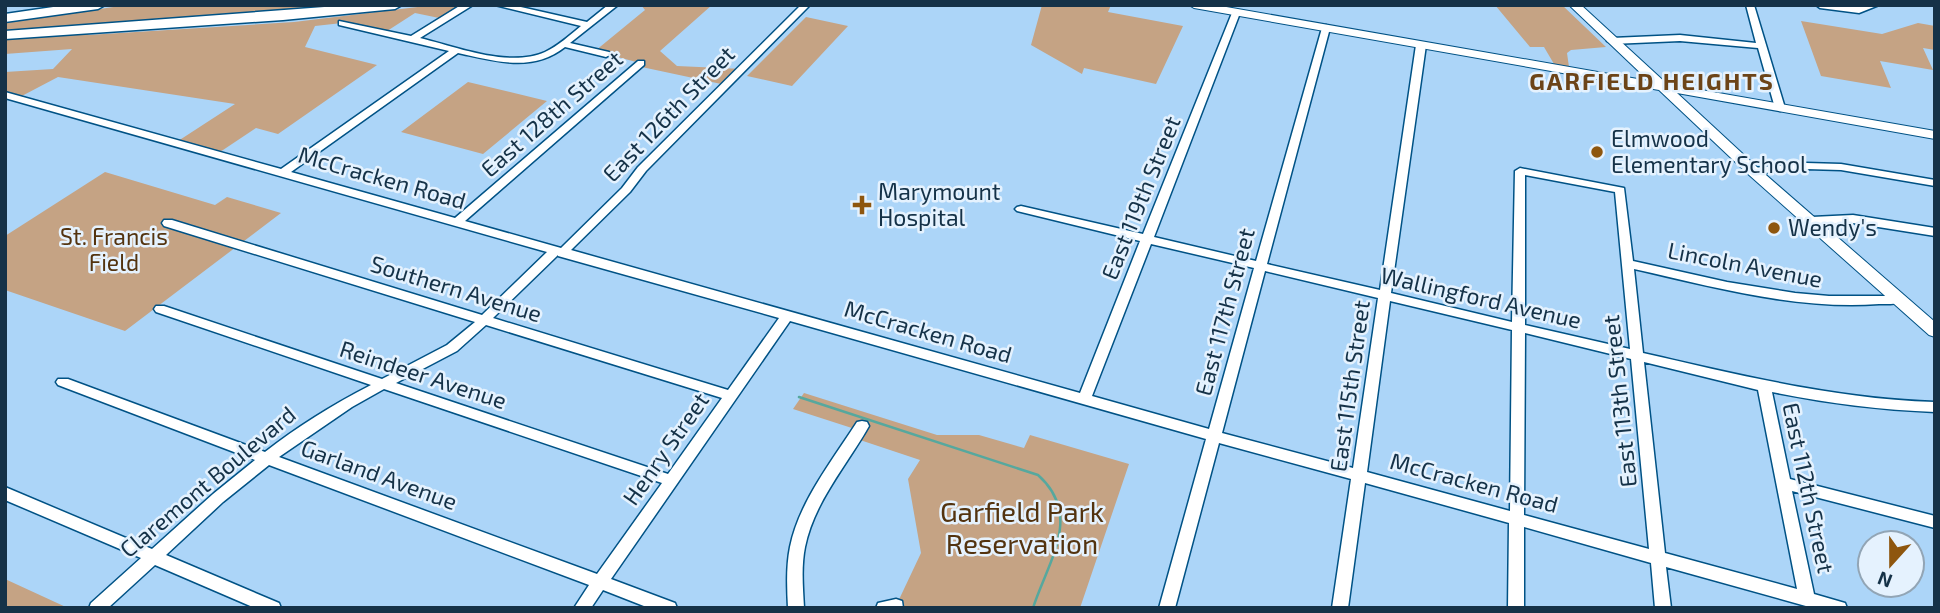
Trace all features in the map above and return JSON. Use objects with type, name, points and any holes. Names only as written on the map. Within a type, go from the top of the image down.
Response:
[{"type":"highway","points":[[5,18],[98,5]]},
{"type":"highway","points":[[5,35],[270,17],[396,5]]},
{"type":"main road","points":[[1194,5],[1935,135]]},
{"type":"main road","points":[[1574,5],[1753,171],[1935,331]]},
{"type":"street","points":[[413,39],[469,5]]},
{"type":"street","points":[[499,5],[589,25]]},
{"type":"street","points":[[342,23],[505,61],[531,60],[553,52],[614,5]]},
{"type":"street","name":"East 126th Street","points":[[559,252],[625,190],[642,169],[806,5]]},
{"type":"street","points":[[1749,5],[1780,108]]},
{"type":"street","points":[[1820,5],[1859,10],[1875,5]]},
{"type":"street","name":"East 119th Street","points":[[1084,399],[1237,13]]},
{"type":"street","name":"East 117th Street","points":[[1167,608],[1326,28]]},
{"type":"street","points":[[1612,41],[1680,37],[1761,46]]},
{"type":"street","points":[[563,44],[606,54]]},
{"type":"street","name":"East 115th Street","points":[[1340,608],[1421,45]]},
{"type":"street","points":[[283,173],[456,50]]},
{"type":"street","name":"East 128th Street","points":[[456,223],[641,63]]},
{"type":"street","name":"McCracken Road","points":[[5,95],[1215,436],[1839,608]]},
{"type":"street","points":[[1753,171],[1806,166],[1841,167],[1935,183]]},
{"type":"street","name":"East 113th Street","points":[[1519,328],[1520,171],[1620,190],[1663,608]]},
{"type":"street","name":"Wallingford Avenue","points":[[1021,209],[1764,386],[1836,400],[1890,406],[1935,407]]},
{"type":"street","points":[[1812,221],[1853,219],[1935,232]]},
{"type":"street","name":"Southern Avenue","points":[[168,223],[731,396]]},
{"type":"street","name":"Claremont Boulevard","points":[[97,608],[218,498],[314,422],[452,348],[559,252]]},
{"type":"street","name":"Lincoln Avenue","points":[[1626,263],[1773,295],[1826,302],[1898,299]]},
{"type":"street","name":"Reindeer Avenue","points":[[160,309],[673,481]]},
{"type":"street","name":"Henry Street","points":[[582,608],[788,316]]},
{"type":"street","points":[[1516,608],[1519,328]]},
{"type":"street","name":"Garland Avenue","points":[[63,382],[600,582]]},
{"type":"street","name":"East 112th Street","points":[[1764,386],[1783,483],[1813,603]]},
{"type":"street","points":[[796,608],[794,572],[799,538],[814,504],[862,426]]},
{"type":"street","points":[[1783,483],[1935,522]]},
{"type":"street","points":[[5,493],[272,608]]},
{"type":"street","points":[[600,582],[669,608]]},
{"type":"green space","points":[[127,5],[358,5],[5,31],[5,23]]},
{"type":"green space","points":[[434,5],[469,5],[444,19],[415,13],[384,33],[342,23],[315,26],[305,47],[377,65],[278,134],[256,128],[217,154],[175,143],[235,104],[58,77],[18,98],[5,95],[5,72],[53,69],[72,49],[5,54],[5,35],[92,29],[88,35],[294,22]]},
{"type":"green space","points":[[641,5],[712,5],[660,51],[677,66],[743,69],[726,85],[637,66],[640,63],[595,51],[645,10]]},
{"type":"green space","points":[[1042,5],[1111,5],[1108,12],[1183,26],[1156,84],[1084,68],[1082,74],[1031,45]]},
{"type":"green space","points":[[1495,5],[1562,5],[1606,47],[1571,50],[1567,53],[1569,67],[1554,64],[1544,47],[1530,47]]},
{"type":"green space","points":[[806,17],[848,26],[792,86],[747,76]]},
{"type":"green space","points":[[1801,21],[1882,34],[1918,23],[1935,26],[1935,50],[1923,48],[1933,70],[1880,61],[1891,88],[1821,76]]},
{"type":"green space","points":[[468,82],[547,101],[483,154],[401,132]]},
{"type":"green space","name":"St. Francis Field","points":[[105,172],[215,205],[227,197],[281,213],[125,331],[5,290],[5,236]]},
{"type":"green space","name":"Garfield Park Reservation","points":[[804,393],[937,435],[979,435],[1024,448],[1030,435],[1129,464],[1080,608],[895,608],[921,553],[908,479],[920,460],[854,438],[858,430],[793,409]]},
{"type":"green space","points":[[5,579],[68,608],[5,608]]},
{"type":"waterway","points":[[799,397],[1038,475],[1052,491],[1059,507],[1060,523],[1053,557],[1033,608]]},
{"type":"place","name":"Elmwood Elementary School","points":[[1597,152]]},
{"type":"place","name":"Marymount Hospital","points":[[862,205]]},
{"type":"place","name":"Wendy's","points":[[1774,228]]},
{"type":"district","name":"GARFIELD HEIGHTS","points":[[1652,82]]}]
